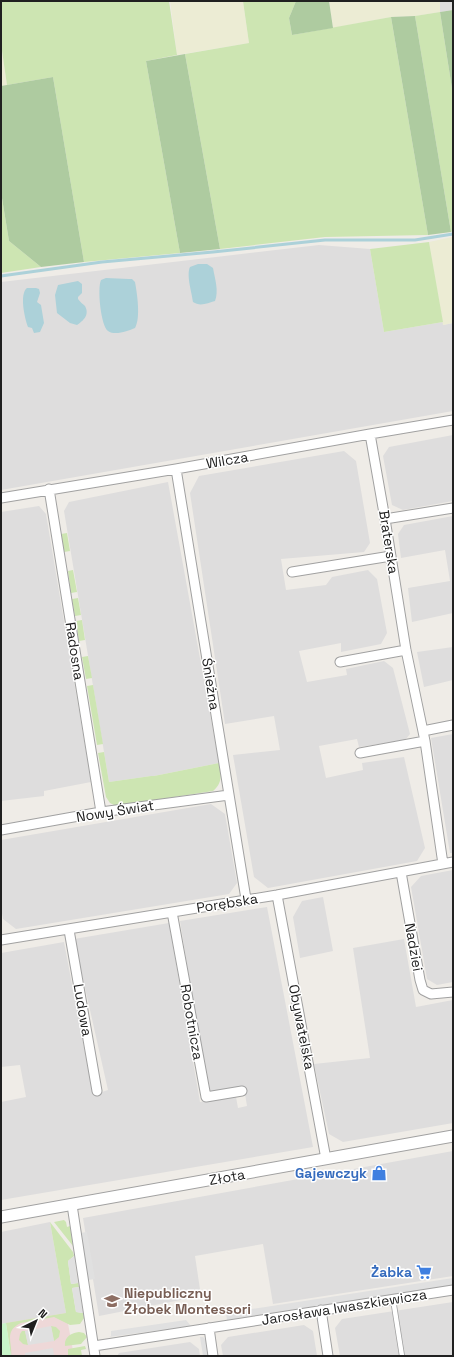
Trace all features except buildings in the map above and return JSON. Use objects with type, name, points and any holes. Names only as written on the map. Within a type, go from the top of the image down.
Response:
[{"type":"street","name":"Wilcza","points":[[1,498],[453,420]]},
{"type":"street","name":"Braterska","points":[[370,434],[406,650],[425,741],[443,864]]},
{"type":"street","name":"Śnieżna","points":[[176,469],[246,899]]},
{"type":"street","name":"Radosna","points":[[49,489],[101,812]]},
{"type":"street","points":[[385,519],[453,508]]},
{"type":"street","points":[[292,572],[391,556]]},
{"type":"street","points":[[340,662],[406,650]]},
{"type":"street","points":[[423,732],[453,725]]},
{"type":"street","points":[[360,753],[425,741]]},
{"type":"street","name":"Nowy Świat","points":[[1,830],[101,812],[229,795]]},
{"type":"street","name":"Porębska","points":[[1,940],[277,895],[453,862]]},
{"type":"street","name":"Nadziei","points":[[401,872],[423,990],[431,994],[453,992]]},
{"type":"street","name":"Obywatelska","points":[[277,895],[326,1159]]},
{"type":"street","name":"Robotnicza","points":[[172,912],[206,1097],[242,1091]]},
{"type":"street","name":"Ludowa","points":[[69,930],[97,1091]]},
{"type":"street","name":"Złota","points":[[1,1217],[453,1136]]},
{"type":"street","points":[[72,1205],[95,1356]]},
{"type":"street","name":"Jarosława Iwaszkiewicza","points":[[94,1346],[453,1290]]},
{"type":"street","points":[[321,1310],[328,1356]]},
{"type":"street","points":[[209,1328],[213,1356]]},
{"type":"lane","points":[[393,1299],[402,1356]]},
{"type":"shaded area","points":[[440,1],[453,1],[453,10],[440,12]]},
{"type":"shaded area","points":[[319,245],[370,249],[384,332],[443,322],[443,325],[453,323],[453,411],[1,490],[1,282]]},
{"type":"shaded area","points":[[453,435],[453,501],[403,510],[392,505],[383,456],[389,447]]},
{"type":"shaded area","points":[[344,451],[356,461],[370,543],[364,552],[281,559],[286,590],[326,585],[332,577],[368,570],[377,579],[387,633],[381,644],[341,652],[341,643],[299,651],[307,682],[347,675],[346,669],[384,661],[393,668],[410,734],[405,740],[359,747],[357,739],[319,746],[326,778],[363,770],[362,763],[404,757],[425,848],[417,861],[268,888],[254,877],[233,755],[280,750],[274,716],[225,724],[190,493],[199,476]]},
{"type":"shaded area","points":[[168,482],[219,763],[154,776],[109,782],[64,511],[69,502]]},
{"type":"shaded area","points":[[39,506],[46,514],[91,782],[44,791],[44,796],[1,801],[1,512]]},
{"type":"shaded area","points":[[453,516],[453,613],[412,622],[408,588],[450,581],[445,550],[401,558],[398,534],[404,525]]},
{"type":"shaded area","points":[[453,647],[453,680],[424,687],[417,652]]},
{"type":"shaded area","points":[[453,734],[453,853],[450,853],[431,738]]},
{"type":"shaded area","points":[[211,804],[225,814],[237,883],[229,894],[16,929],[3,919],[1,908],[1,840]]},
{"type":"shaded area","points":[[453,870],[453,982],[437,985],[427,979],[411,887],[421,876]]},
{"type":"shaded area","points":[[323,897],[333,951],[300,958],[293,917],[302,901]]},
{"type":"shaded area","points":[[267,907],[313,1147],[1,1200],[1,1102],[26,1097],[20,1065],[1,1067],[1,953],[64,942],[93,1095],[108,1090],[74,939],[169,923],[200,1102],[236,1097],[238,1108],[247,1106],[244,1088],[214,1093],[207,1088],[180,921]]},
{"type":"shaded area","points":[[404,939],[416,1007],[453,1000],[453,1123],[343,1142],[329,1134],[314,1064],[370,1058],[353,948]]},
{"type":"shaded area","points":[[453,1151],[453,1276],[273,1304],[263,1244],[195,1256],[201,1296],[99,1316],[83,1218]]},
{"type":"shaded area","points":[[50,1222],[66,1313],[1,1324],[1,1232]]},
{"type":"shaded area","points":[[87,1232],[95,1279],[88,1280],[80,1233]]},
{"type":"shaded area","points":[[74,1256],[78,1283],[71,1284],[68,1261]]},
{"type":"shaded area","points":[[453,1278],[453,1285],[227,1320],[226,1313]]},
{"type":"shaded area","points":[[79,1287],[83,1313],[76,1312],[72,1288]]},
{"type":"shaded area","points":[[453,1302],[453,1356],[340,1356],[335,1328],[342,1319]]},
{"type":"shaded area","points":[[66,1313],[74,1356],[11,1356],[6,1323]]},
{"type":"shaded area","points":[[186,1320],[191,1326],[109,1337],[111,1336],[111,1331]]},
{"type":"shaded area","points":[[304,1325],[313,1331],[317,1356],[223,1356],[221,1345],[228,1337]]},
{"type":"shaded area","points":[[51,1326],[54,1341],[28,1345],[25,1331]]},
{"type":"shaded area","points":[[200,1337],[205,1339],[209,1356],[203,1356]]},
{"type":"shaded area","points":[[190,1342],[199,1349],[200,1356],[117,1356],[119,1353]]},
{"type":"shaded area","points":[[53,1348],[54,1356],[25,1356],[25,1353]]},
{"type":"green space","points":[[1,1],[169,1],[177,55],[146,61],[180,253],[84,262],[53,77],[7,85],[1,44]]},
{"type":"green space","points":[[170,1],[243,1],[249,43],[177,55]]},
{"type":"green space","points":[[243,1],[296,1],[289,18],[292,35],[391,17],[428,235],[325,237],[220,249],[185,54],[249,43]]},
{"type":"green space","points":[[296,1],[329,1],[333,28],[292,35],[289,18]]},
{"type":"green space","points":[[329,1],[440,1],[440,12],[415,16],[391,17],[333,28]]},
{"type":"green space","points":[[453,10],[453,95],[440,12]]},
{"type":"green space","points":[[440,12],[453,95],[453,231],[451,232],[415,16]]},
{"type":"green space","points":[[415,16],[451,232],[428,235],[391,17]]},
{"type":"green space","points":[[1,44],[7,85],[1,86]]},
{"type":"green space","points":[[185,54],[220,249],[180,253],[146,61]]},
{"type":"green space","points":[[53,77],[84,262],[41,267],[9,241],[1,192],[1,86]]},
{"type":"green space","points":[[1,192],[9,241],[41,267],[1,273]]},
{"type":"green space","points":[[452,237],[453,323],[443,325],[429,242]]},
{"type":"green space","points":[[429,242],[443,322],[384,332],[370,249]]},
{"type":"green space","points":[[67,533],[70,551],[64,552],[61,534]]},
{"type":"green space","points":[[73,570],[77,592],[71,593],[68,571]]},
{"type":"green space","points":[[78,598],[81,615],[75,616],[72,599]]},
{"type":"green space","points":[[82,620],[85,640],[79,641],[76,621]]},
{"type":"green space","points":[[88,656],[92,678],[86,679],[82,657]]},
{"type":"green space","points":[[93,685],[103,744],[97,745],[87,686]]},
{"type":"green space","points":[[104,752],[109,782],[154,776],[219,763],[221,775],[220,782],[213,791],[116,806],[110,803],[106,797],[98,753]]},
{"type":"green space","points":[[64,1220],[67,1227],[70,1226],[73,1246],[54,1222]]},
{"type":"green space","points":[[50,1222],[73,1252],[74,1256],[68,1261],[71,1284],[78,1283],[79,1287],[72,1288],[76,1312],[83,1313],[84,1318],[80,1324],[70,1325],[54,1317],[21,1323],[15,1326],[10,1334],[11,1356],[6,1323],[66,1313]]},
{"type":"green space","points":[[6,1323],[11,1356],[1,1356],[1,1324]]},
{"type":"green space","points":[[51,1326],[56,1327],[60,1331],[59,1337],[54,1341]]},
{"type":"green space","points":[[22,1331],[25,1331],[28,1345],[23,1344],[19,1340]]},
{"type":"green space","points":[[73,1333],[84,1333],[87,1337],[81,1344],[65,1346],[66,1340],[69,1336]]},
{"type":"green space","points":[[85,1346],[86,1349],[81,1350],[82,1356],[68,1356],[68,1349]]},
{"type":"water","points":[[198,264],[207,264],[213,268],[216,281],[217,289],[215,301],[207,304],[193,302],[189,270],[190,267]]},
{"type":"water","points":[[106,278],[132,279],[135,282],[138,318],[135,328],[114,333],[108,331],[106,328],[103,322],[100,307],[99,291],[101,280]]},
{"type":"water","points":[[78,281],[82,284],[82,293],[78,299],[85,306],[87,312],[83,320],[77,325],[70,323],[57,313],[55,295],[58,285]]},
{"type":"water","points":[[27,288],[39,289],[40,293],[37,302],[41,305],[44,323],[40,332],[34,333],[32,328],[28,327],[24,313],[23,301],[23,296]]},
{"type":"waterway","points":[[1,276],[102,262],[325,240],[415,240],[453,234]]},
{"type":"place","name":"Gajewczyk","points":[[379,1173]]},
{"type":"place","name":"Żabka","points":[[424,1272]]},
{"type":"place","name":"Niepubliczny Żłobek Montessori","points":[[112,1301]]}]
